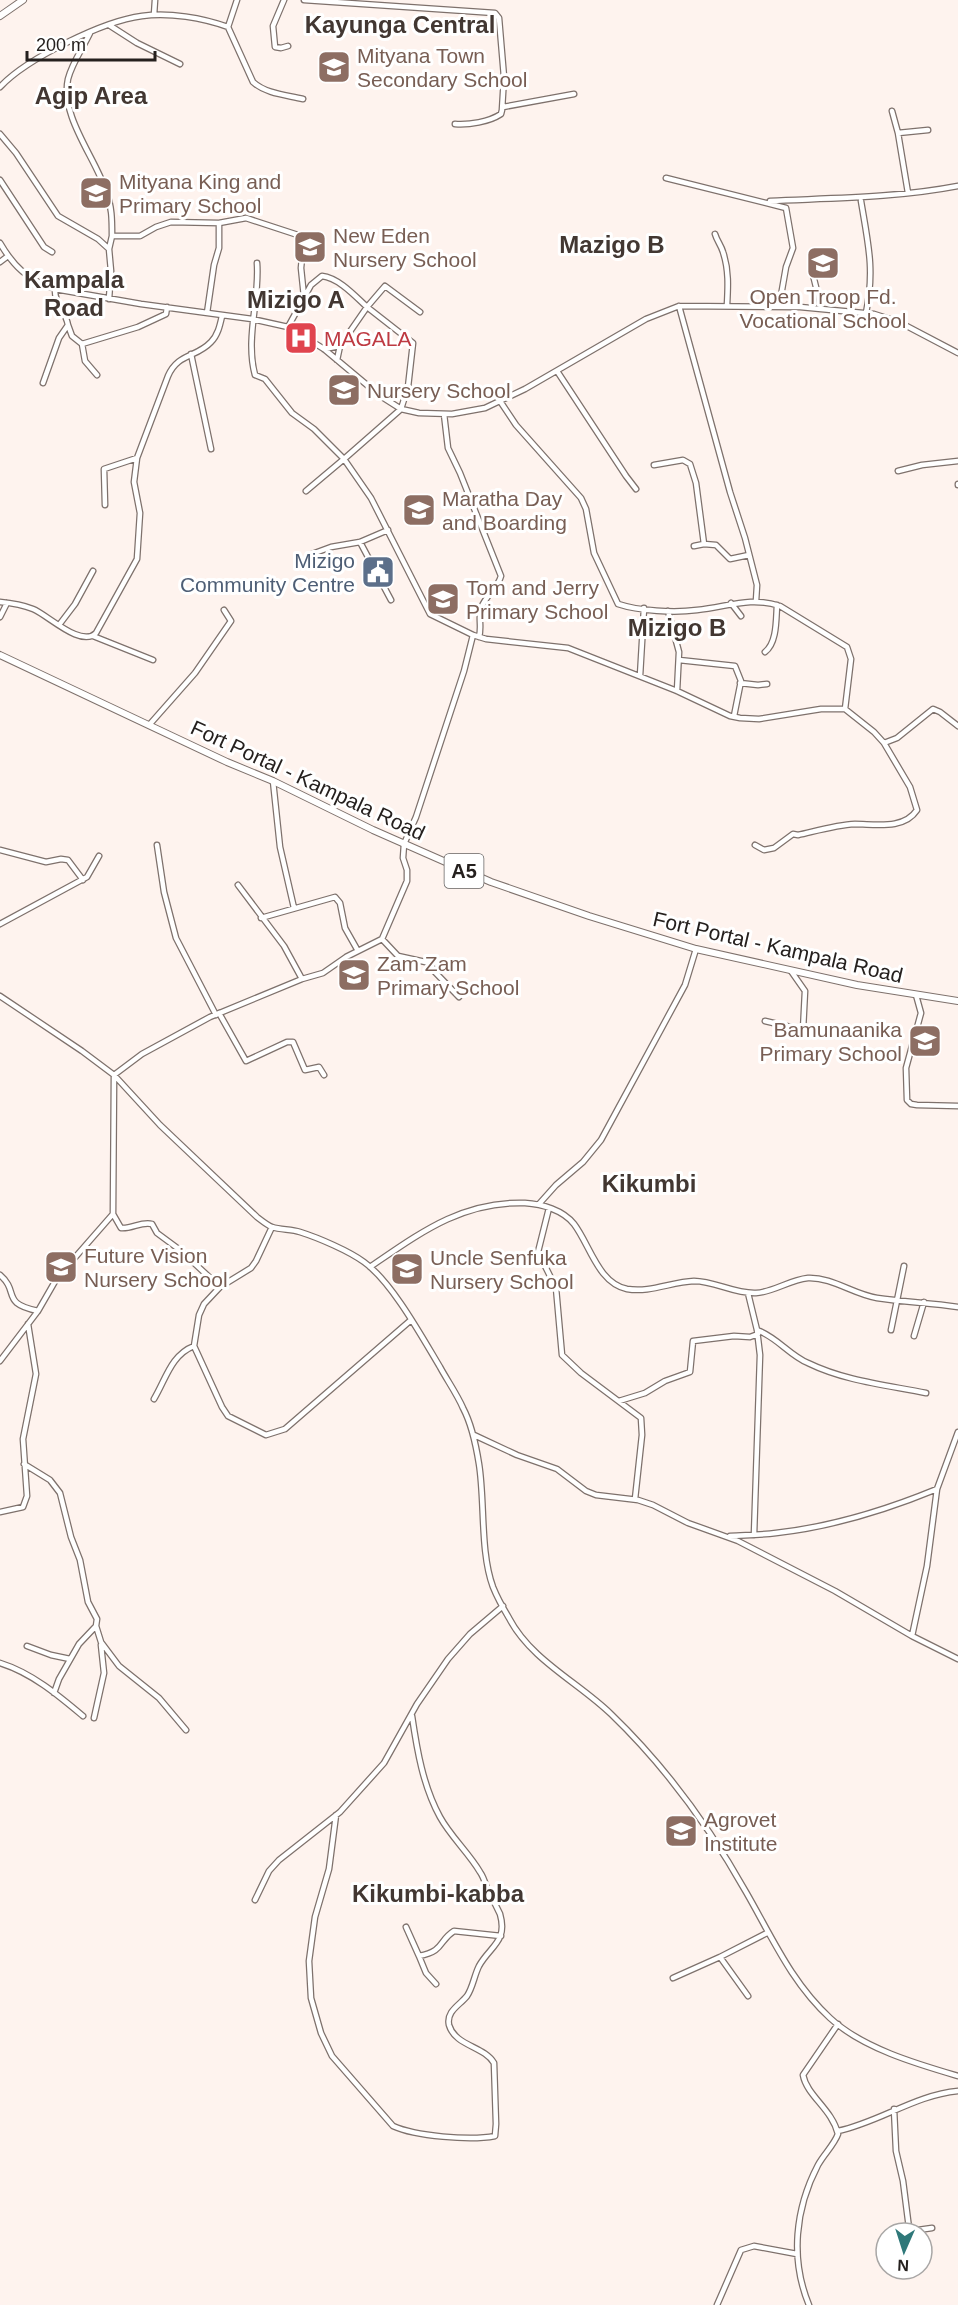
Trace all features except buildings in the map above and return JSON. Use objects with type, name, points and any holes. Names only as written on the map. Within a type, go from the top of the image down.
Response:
[{"type":"main road","points":[[0,16],[23,0]]},
{"type":"main road","name":"Fort Portal - Kampala Road","points":[[0,655],[404,844],[491,882],[589,916],[696,949],[791,971],[958,1001]]},
{"type":"street","points":[[154,15],[155,0]]},
{"type":"street","points":[[237,0],[228,27],[253,82],[270,92],[303,99]]},
{"type":"street","points":[[284,0],[273,26],[275,47],[288,46]]},
{"type":"street","points":[[304,0],[495,13],[499,18],[504,77],[503,107],[498,116],[466,124],[455,124]]},
{"type":"street","points":[[0,87],[23,68],[90,33],[140,16],[203,18],[228,27]]},
{"type":"street","points":[[109,25],[136,44],[144,45],[180,63]]},
{"type":"street","points":[[90,33],[68,80],[68,103],[83,142],[106,189],[112,217],[109,249],[111,270],[109,299]]},
{"type":"street","points":[[503,107],[574,94]]},
{"type":"street","points":[[892,111],[908,194]]},
{"type":"street","points":[[898,133],[928,130]]},
{"type":"street","points":[[0,134],[16,153],[58,216],[98,238],[109,249]]},
{"type":"street","points":[[666,178],[786,207],[792,248],[779,307]]},
{"type":"street","points":[[0,180],[44,247],[51,252]]},
{"type":"street","points":[[764,201],[908,194],[958,186]]},
{"type":"street","points":[[861,201],[871,286],[866,313]]},
{"type":"street","points":[[112,236],[140,236],[156,226],[171,222],[219,223],[246,218],[304,237],[301,268],[304,297]]},
{"type":"street","points":[[207,313],[214,265],[219,249],[219,223]]},
{"type":"street","points":[[715,234],[723,250],[729,274],[727,305]]},
{"type":"street","points":[[0,243],[20,271],[42,285],[55,289],[252,319],[288,327],[324,349],[379,395],[401,409],[419,413],[444,414],[485,408],[557,371],[646,319],[679,306],[812,308],[866,313],[899,322],[958,353]]},
{"type":"street","points":[[0,262],[8,256]]},
{"type":"street","points":[[256,263],[258,276],[252,319],[255,375],[265,379],[292,413],[314,429],[344,459],[371,498],[430,614],[476,636],[568,648],[734,716],[759,719],[821,709],[844,709],[874,732],[884,743],[910,787],[917,810],[913,816],[892,824],[876,827],[855,824],[793,834],[774,848],[764,850],[755,845]]},
{"type":"street","points":[[812,308],[816,287],[813,275]]},
{"type":"street","points":[[288,327],[304,297],[317,279],[322,276],[329,277],[414,345],[408,387],[401,409],[306,491]]},
{"type":"street","points":[[337,360],[340,346],[367,307],[385,286],[420,312]]},
{"type":"street","points":[[55,289],[54,297],[67,320],[72,336],[82,344],[85,361],[97,375]]},
{"type":"street","points":[[679,306],[749,555],[758,591],[756,601]]},
{"type":"street","points":[[82,344],[138,327],[166,314],[167,307]]},
{"type":"street","points":[[93,636],[137,560],[140,513],[134,482],[137,458],[173,365],[211,342],[218,333],[222,316]]},
{"type":"street","points":[[43,383],[59,338],[68,325]]},
{"type":"street","points":[[324,349],[340,346]]},
{"type":"street","points":[[191,354],[211,449]]},
{"type":"street","points":[[557,371],[636,489]]},
{"type":"street","points":[[500,401],[516,425],[580,498],[586,509],[594,553],[615,600],[624,606],[668,611],[697,610],[756,601],[777,605],[847,647],[851,659],[844,709]]},
{"type":"street","points":[[114,1075],[142,1054],[218,1014],[302,979],[323,973],[381,939],[407,882],[407,870],[403,858],[404,844],[416,817],[476,636],[481,630],[481,610],[488,594],[497,585],[501,576],[486,534],[448,448],[444,414]]},
{"type":"street","points":[[105,505],[104,469],[137,458]]},
{"type":"street","points":[[654,465],[683,460],[690,464],[696,483],[704,544]]},
{"type":"street","points":[[898,471],[922,465],[958,461]]},
{"type":"street","points":[[312,554],[331,547],[360,542],[388,530]]},
{"type":"street","points":[[360,542],[391,600]]},
{"type":"street","points":[[694,546],[716,545],[730,559],[749,555]]},
{"type":"street","points":[[59,625],[75,603],[93,571]]},
{"type":"street","points":[[0,602],[34,609],[72,633],[93,636],[153,660]]},
{"type":"street","points":[[0,617],[8,603]]},
{"type":"street","points":[[731,603],[741,616]]},
{"type":"street","points":[[765,652],[770,648],[774,637],[777,605]]},
{"type":"street","points":[[640,676],[644,608]]},
{"type":"street","points":[[150,724],[195,673],[221,637],[231,621],[224,610]]},
{"type":"street","points":[[668,611],[678,641],[676,691]]},
{"type":"street","points":[[679,660],[735,666],[740,683],[734,716]]},
{"type":"street","points":[[740,683],[767,684]]},
{"type":"street","points":[[884,743],[897,738],[933,710],[940,712],[958,726]]},
{"type":"street","points":[[273,781],[280,847],[294,908]]},
{"type":"street","points":[[157,845],[164,892],[176,938],[246,1061],[287,1042],[293,1042],[305,1070],[319,1067],[324,1075]]},
{"type":"street","points":[[0,850],[46,862],[68,860],[83,880]]},
{"type":"street","points":[[0,924],[83,880],[92,873],[99,856]]},
{"type":"street","points":[[238,885],[284,946],[302,979]]},
{"type":"street","points":[[261,918],[324,898],[338,898],[345,928],[358,951]]},
{"type":"street","points":[[381,939],[398,956],[430,963],[433,970],[459,997]]},
{"type":"street","points":[[539,1204],[555,1185],[584,1162],[601,1140],[685,985],[696,949]]},
{"type":"street","points":[[765,1021],[803,1029],[805,991],[791,971]]},
{"type":"street","points":[[916,994],[921,1013],[906,1068],[907,1100],[917,1105],[958,1106]]},
{"type":"street","points":[[0,996],[114,1075],[160,1125],[257,1217],[272,1227],[303,1233],[363,1261],[370,1267],[411,1320],[463,1407],[474,1435],[492,1585],[510,1622],[528,1644],[609,1712],[658,1766],[724,1857],[794,1978],[813,2001],[849,2033],[927,2067],[958,2076]]},
{"type":"street","points":[[114,1075],[113,1214],[121,1228],[135,1227],[145,1223],[152,1224],[157,1233],[180,1250],[220,1287]]},
{"type":"street","points":[[370,1267],[417,1235],[463,1212],[482,1206],[506,1203],[539,1204],[565,1216],[574,1224],[603,1274],[619,1287],[642,1290],[698,1281],[748,1293],[768,1291],[808,1278],[835,1283],[876,1298],[958,1307]]},
{"type":"street","points":[[549,1208],[538,1252],[556,1288],[562,1355],[639,1415],[642,1421],[635,1499]]},
{"type":"street","points":[[0,1361],[38,1311],[57,1278],[113,1214]]},
{"type":"street","points":[[272,1227],[256,1262],[220,1287],[204,1304],[199,1315],[194,1346],[225,1412],[238,1421],[266,1435],[285,1429],[411,1320]]},
{"type":"street","points":[[891,1330],[904,1266]]},
{"type":"street","points":[[0,1275],[5,1279],[14,1304],[38,1311]]},
{"type":"street","points":[[748,1293],[758,1332],[760,1386],[754,1534]]},
{"type":"street","points":[[914,1336],[924,1302]]},
{"type":"street","points":[[0,1512],[23,1507],[27,1496],[23,1439],[36,1374],[28,1324]]},
{"type":"street","points":[[619,1401],[645,1393],[665,1381],[690,1372],[693,1341],[725,1336],[750,1336],[758,1332],[769,1334],[806,1363],[826,1371],[870,1383],[926,1393]]},
{"type":"street","points":[[154,1400],[175,1359],[183,1350],[194,1346]]},
{"type":"street","points":[[912,1636],[927,1566],[937,1489],[958,1432]]},
{"type":"street","points":[[474,1435],[517,1455],[557,1469],[586,1491],[596,1495],[635,1499],[653,1504],[688,1523],[726,1536],[835,1591],[912,1636],[958,1659]]},
{"type":"street","points":[[24,1464],[50,1480],[60,1493],[71,1537],[80,1560],[88,1602],[97,1619],[96,1626],[101,1642],[104,1673],[94,1718]]},
{"type":"street","points":[[726,1536],[776,1533],[827,1523],[882,1509],[937,1489]]},
{"type":"street","points":[[255,1900],[273,1866],[299,1842],[336,1815],[384,1763],[417,1704],[448,1659],[470,1634],[503,1606]]},
{"type":"street","points":[[54,1693],[59,1679],[79,1644],[96,1626]]},
{"type":"street","points":[[101,1642],[119,1666],[159,1698],[186,1730]]},
{"type":"street","points":[[27,1646],[70,1659]]},
{"type":"street","points":[[0,1663],[17,1669],[54,1693],[83,1716]]},
{"type":"street","points":[[336,1815],[329,1869],[315,1917],[310,1950],[311,1998],[321,2033],[332,2055],[393,2126],[405,2132],[428,2135],[491,2137],[496,2134],[494,2063],[489,2056],[462,2042],[449,2026],[449,2020],[450,2013],[466,1997],[485,1957],[501,1936],[500,1916],[484,1880],[439,1815],[425,1783],[418,1757],[412,1716]]},
{"type":"street","points":[[406,1927],[426,1973],[436,1984]]},
{"type":"street","points":[[419,1956],[436,1951],[454,1931],[501,1936]]},
{"type":"street","points":[[673,1978],[767,1933]]},
{"type":"street","points":[[720,1957],[748,1996]]},
{"type":"street","points":[[809,2305],[801,2288],[797,2254],[799,2219],[818,2164],[837,2137],[838,2131],[825,2107],[809,2089],[803,2075],[838,2024]]},
{"type":"street","points":[[838,2131],[944,2092],[958,2091]]},
{"type":"street","points":[[894,2109],[896,2151],[905,2192],[908,2221]]},
{"type":"street","points":[[717,2305],[741,2250],[754,2246],[797,2254]]},
{"type":"place","name":"Mityana Town Secondary School","points":[[334,67]]},
{"type":"place","name":"Mityana King and Primary School","points":[[96,193]]},
{"type":"place","name":"New Eden Nursery School","points":[[310,247]]},
{"type":"place","name":"Open Troop Fd. Vocational School","points":[[823,263]]},
{"type":"place","name":"MAGALA","points":[[301,338]]},
{"type":"place","name":"Nursery School","points":[[344,390]]},
{"type":"place","name":"Maratha Day and Boarding","points":[[419,510]]},
{"type":"place","name":"Mizigo Community Centre","points":[[378,572]]},
{"type":"place","name":"Tom and Jerry Primary School","points":[[443,599]]},
{"type":"place","name":"Zam Zam Primary School","points":[[354,975]]},
{"type":"place","name":"Bamunaanika Primary School","points":[[925,1041]]},
{"type":"place","name":"Future Vision Nursery School","points":[[61,1267]]},
{"type":"place","name":"Uncle Senfuka Nursery School","points":[[407,1269]]},
{"type":"place","name":"Agrovet Institute","points":[[681,1831]]},
{"type":"district","name":"Kayunga Central","points":[[400,24]]},
{"type":"district","name":"Agip Area","points":[[91,95]]},
{"type":"district","name":"Mazigo B","points":[[612,244]]},
{"type":"district","name":"Kampala Road","points":[[74,293]]},
{"type":"district","name":"Mizigo A","points":[[296,299]]},
{"type":"district","name":"Mizigo B","points":[[677,627]]},
{"type":"district","name":"Kikumbi","points":[[649,1183]]},
{"type":"district","name":"Kikumbi-kabba","points":[[438,1893]]}]
